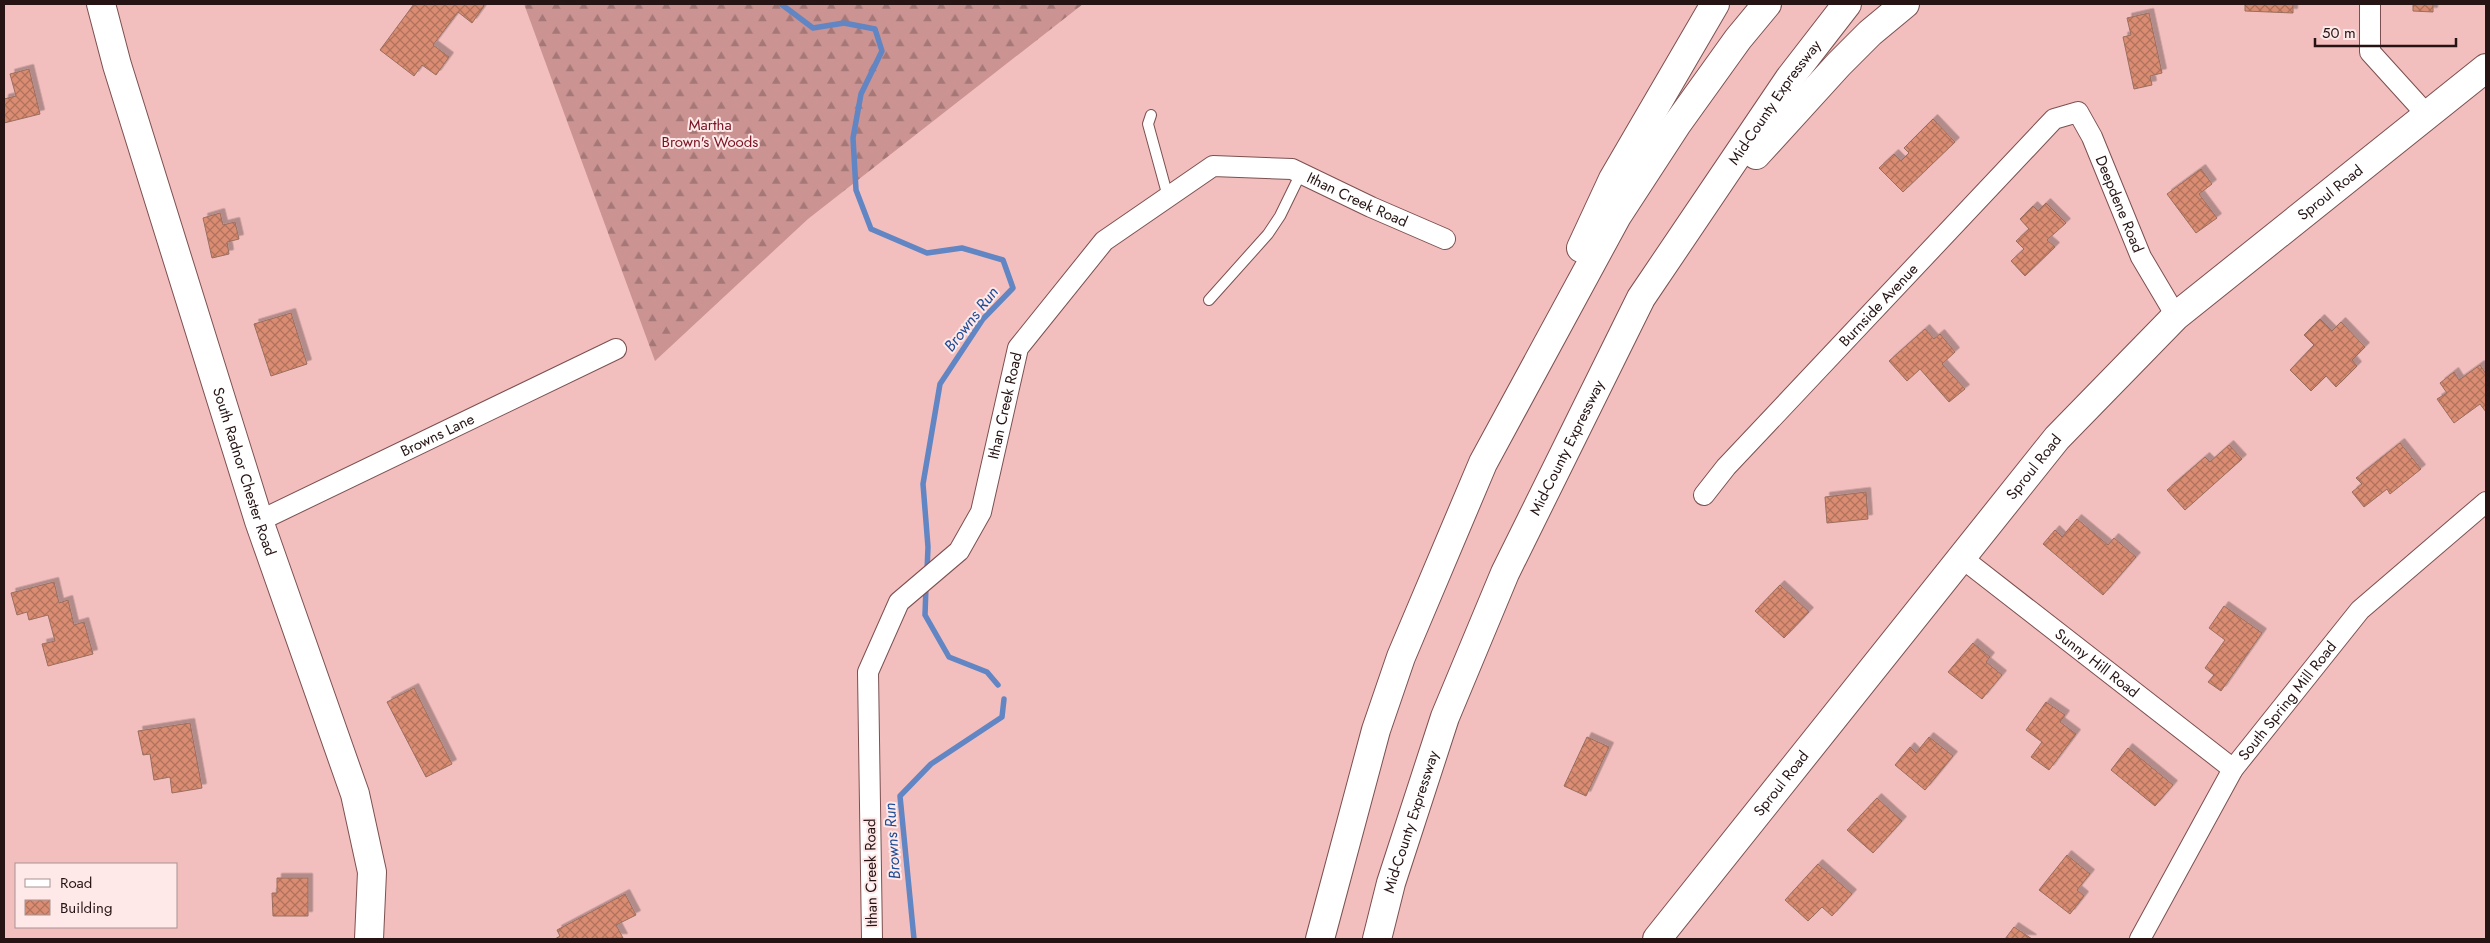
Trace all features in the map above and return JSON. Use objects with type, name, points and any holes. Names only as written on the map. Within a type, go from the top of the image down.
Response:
[{"type":"main road","name":"South Radnor Chester Road","points":[[101,4],[117,65],[259,522],[354,794],[372,872],[369,939]]},
{"type":"main road","points":[[1320,939],[1380,720],[1402,657],[1483,463],[1613,179],[1715,4]]},
{"type":"main road","points":[[1483,463],[1618,216],[1677,124],[1738,39],[1767,4]]},
{"type":"main road","name":"Mid-County Expressway","points":[[1377,939],[1392,883],[1445,717],[1505,573],[1641,298],[1789,79],[1847,4]]},
{"type":"main road","points":[[1641,298],[1768,139],[1857,45],[1905,4]]},
{"type":"main road","name":"Sproul Road","points":[[1657,939],[2057,438],[2176,316],[2486,68]]},
{"type":"street","points":[[2370,4],[2370,52],[2428,116]]},
{"type":"street","name":"Deepdene Road","points":[[2054,119],[2078,112],[2092,137],[2141,257],[2176,316]]},
{"type":"street","name":"Burnside Avenue","points":[[1704,495],[1726,467],[2054,119]]},
{"type":"street","name":"Ithan Creek Road","points":[[872,939],[868,672],[899,602],[958,550],[981,512],[1018,348],[1104,241],[1213,166],[1292,169],[1371,207],[1445,239]]},
{"type":"street","name":"Browns Lane","points":[[259,522],[616,349]]},
{"type":"street","name":"South Spring Mill Road","points":[[2140,939],[2233,769],[2360,610],[2486,502]]},
{"type":"street","name":"Sunny Hill Road","points":[[1962,558],[2233,769]]},
{"type":"lane","points":[[1150,115],[1148,124],[1168,197]]},
{"type":"lane","points":[[1209,300],[1268,234],[1280,216],[1301,173]]},
{"type":"green space","name":"Martha Brown's Woods","points":[[524,4],[1083,4],[808,219],[655,361]]},
{"type":"building","points":[[414,4],[482,4],[484,6],[472,23],[458,12],[433,45],[449,57],[436,75],[422,65],[414,76],[380,50]]},
{"type":"building","points":[[2245,4],[2293,4],[2293,13],[2245,11]]},
{"type":"building","points":[[2413,4],[2433,4],[2433,12],[2413,11]]},
{"type":"building","points":[[2149,13],[2162,73],[2150,76],[2152,85],[2134,89],[2123,37],[2131,35],[2127,18]]},
{"type":"building","points":[[29,69],[40,114],[4,123],[4,99],[16,96],[10,74]]},
{"type":"building","points":[[1933,119],[1955,142],[1903,192],[1879,168],[1894,154],[1901,161],[1909,153],[1904,148]]},
{"type":"building","points":[[2201,169],[2212,184],[2199,194],[2217,218],[2196,233],[2167,194]]},
{"type":"building","points":[[2046,203],[2066,223],[2047,240],[2055,247],[2025,276],[2011,261],[2024,249],[2016,241],[2029,229],[2020,219],[2033,206],[2038,211]]},
{"type":"building","points":[[220,213],[223,225],[235,222],[239,239],[227,242],[229,254],[212,258],[203,218]]},
{"type":"building","points":[[291,313],[307,364],[271,376],[254,324]]},
{"type":"building","points":[[2320,319],[2332,331],[2341,322],[2365,347],[2352,360],[2357,366],[2336,387],[2326,376],[2311,391],[2290,370],[2314,345],[2304,335]]},
{"type":"building","points":[[1925,329],[1934,339],[1940,334],[1955,352],[1942,364],[1965,389],[1949,402],[1920,369],[1907,381],[1889,361]]},
{"type":"building","points":[[2480,365],[2486,374],[2486,412],[2480,404],[2454,423],[2437,399],[2447,393],[2440,383],[2454,372],[2459,380]]},
{"type":"building","points":[[2400,443],[2421,469],[2390,494],[2387,489],[2364,507],[2352,492],[2362,484],[2356,478]]},
{"type":"building","points":[[2229,445],[2242,459],[2185,510],[2167,490],[2205,457],[2210,462]]},
{"type":"building","points":[[1866,492],[1868,519],[1827,523],[1825,497]]},
{"type":"building","points":[[2077,519],[2108,545],[2114,538],[2136,557],[2103,595],[2043,544],[2055,530],[2062,537]]},
{"type":"building","points":[[54,582],[59,603],[68,600],[74,625],[84,622],[93,654],[48,666],[42,644],[55,641],[48,615],[29,620],[27,612],[17,615],[11,593]]},
{"type":"building","points":[[1780,585],[1809,612],[1784,638],[1755,611]]},
{"type":"building","points":[[2224,606],[2262,633],[2221,691],[2208,682],[2214,675],[2205,668],[2225,640],[2209,628]]},
{"type":"building","points":[[1973,643],[1990,657],[1986,662],[2002,675],[1982,699],[1948,672]]},
{"type":"building","points":[[414,688],[452,764],[426,777],[387,702]]},
{"type":"building","points":[[2046,702],[2065,715],[2060,722],[2076,734],[2049,770],[2031,757],[2042,742],[2026,730]]},
{"type":"building","points":[[190,723],[202,788],[172,793],[170,777],[154,780],[150,754],[143,755],[138,731]]},
{"type":"building","points":[[1587,737],[1609,747],[1586,796],[1564,786]]},
{"type":"building","points":[[1929,737],[1953,756],[1925,790],[1895,765],[1910,747],[1916,753]]},
{"type":"building","points":[[2128,748],[2173,785],[2155,806],[2111,770]]},
{"type":"building","points":[[1877,798],[1902,821],[1873,853],[1847,830]]},
{"type":"building","points":[[2067,855],[2090,874],[2077,890],[2084,896],[2070,914],[2039,890]]},
{"type":"building","points":[[1818,864],[1852,894],[1832,916],[1822,907],[1808,921],[1785,900]]},
{"type":"building","points":[[277,878],[308,878],[308,916],[273,916],[272,893],[277,893]]},
{"type":"building","points":[[625,894],[636,915],[616,925],[623,938],[555,939],[560,936],[557,930]]},
{"type":"building","points":[[2014,927],[2032,939],[2005,939]]},
{"type":"waterway","name":"Browns Run","points":[[781,4],[813,28],[844,23],[875,29],[882,51],[861,94],[853,138],[856,190],[871,229],[927,253],[962,248],[1003,260],[1013,288],[983,319],[940,384],[923,484],[928,547],[927,571]]},
{"type":"waterway","name":"Browns Run","points":[[926,586],[925,615],[949,657],[987,672],[998,685]]},
{"type":"waterway","name":"Browns Run","points":[[914,939],[900,796],[931,764],[1002,717],[1004,699]]}]
